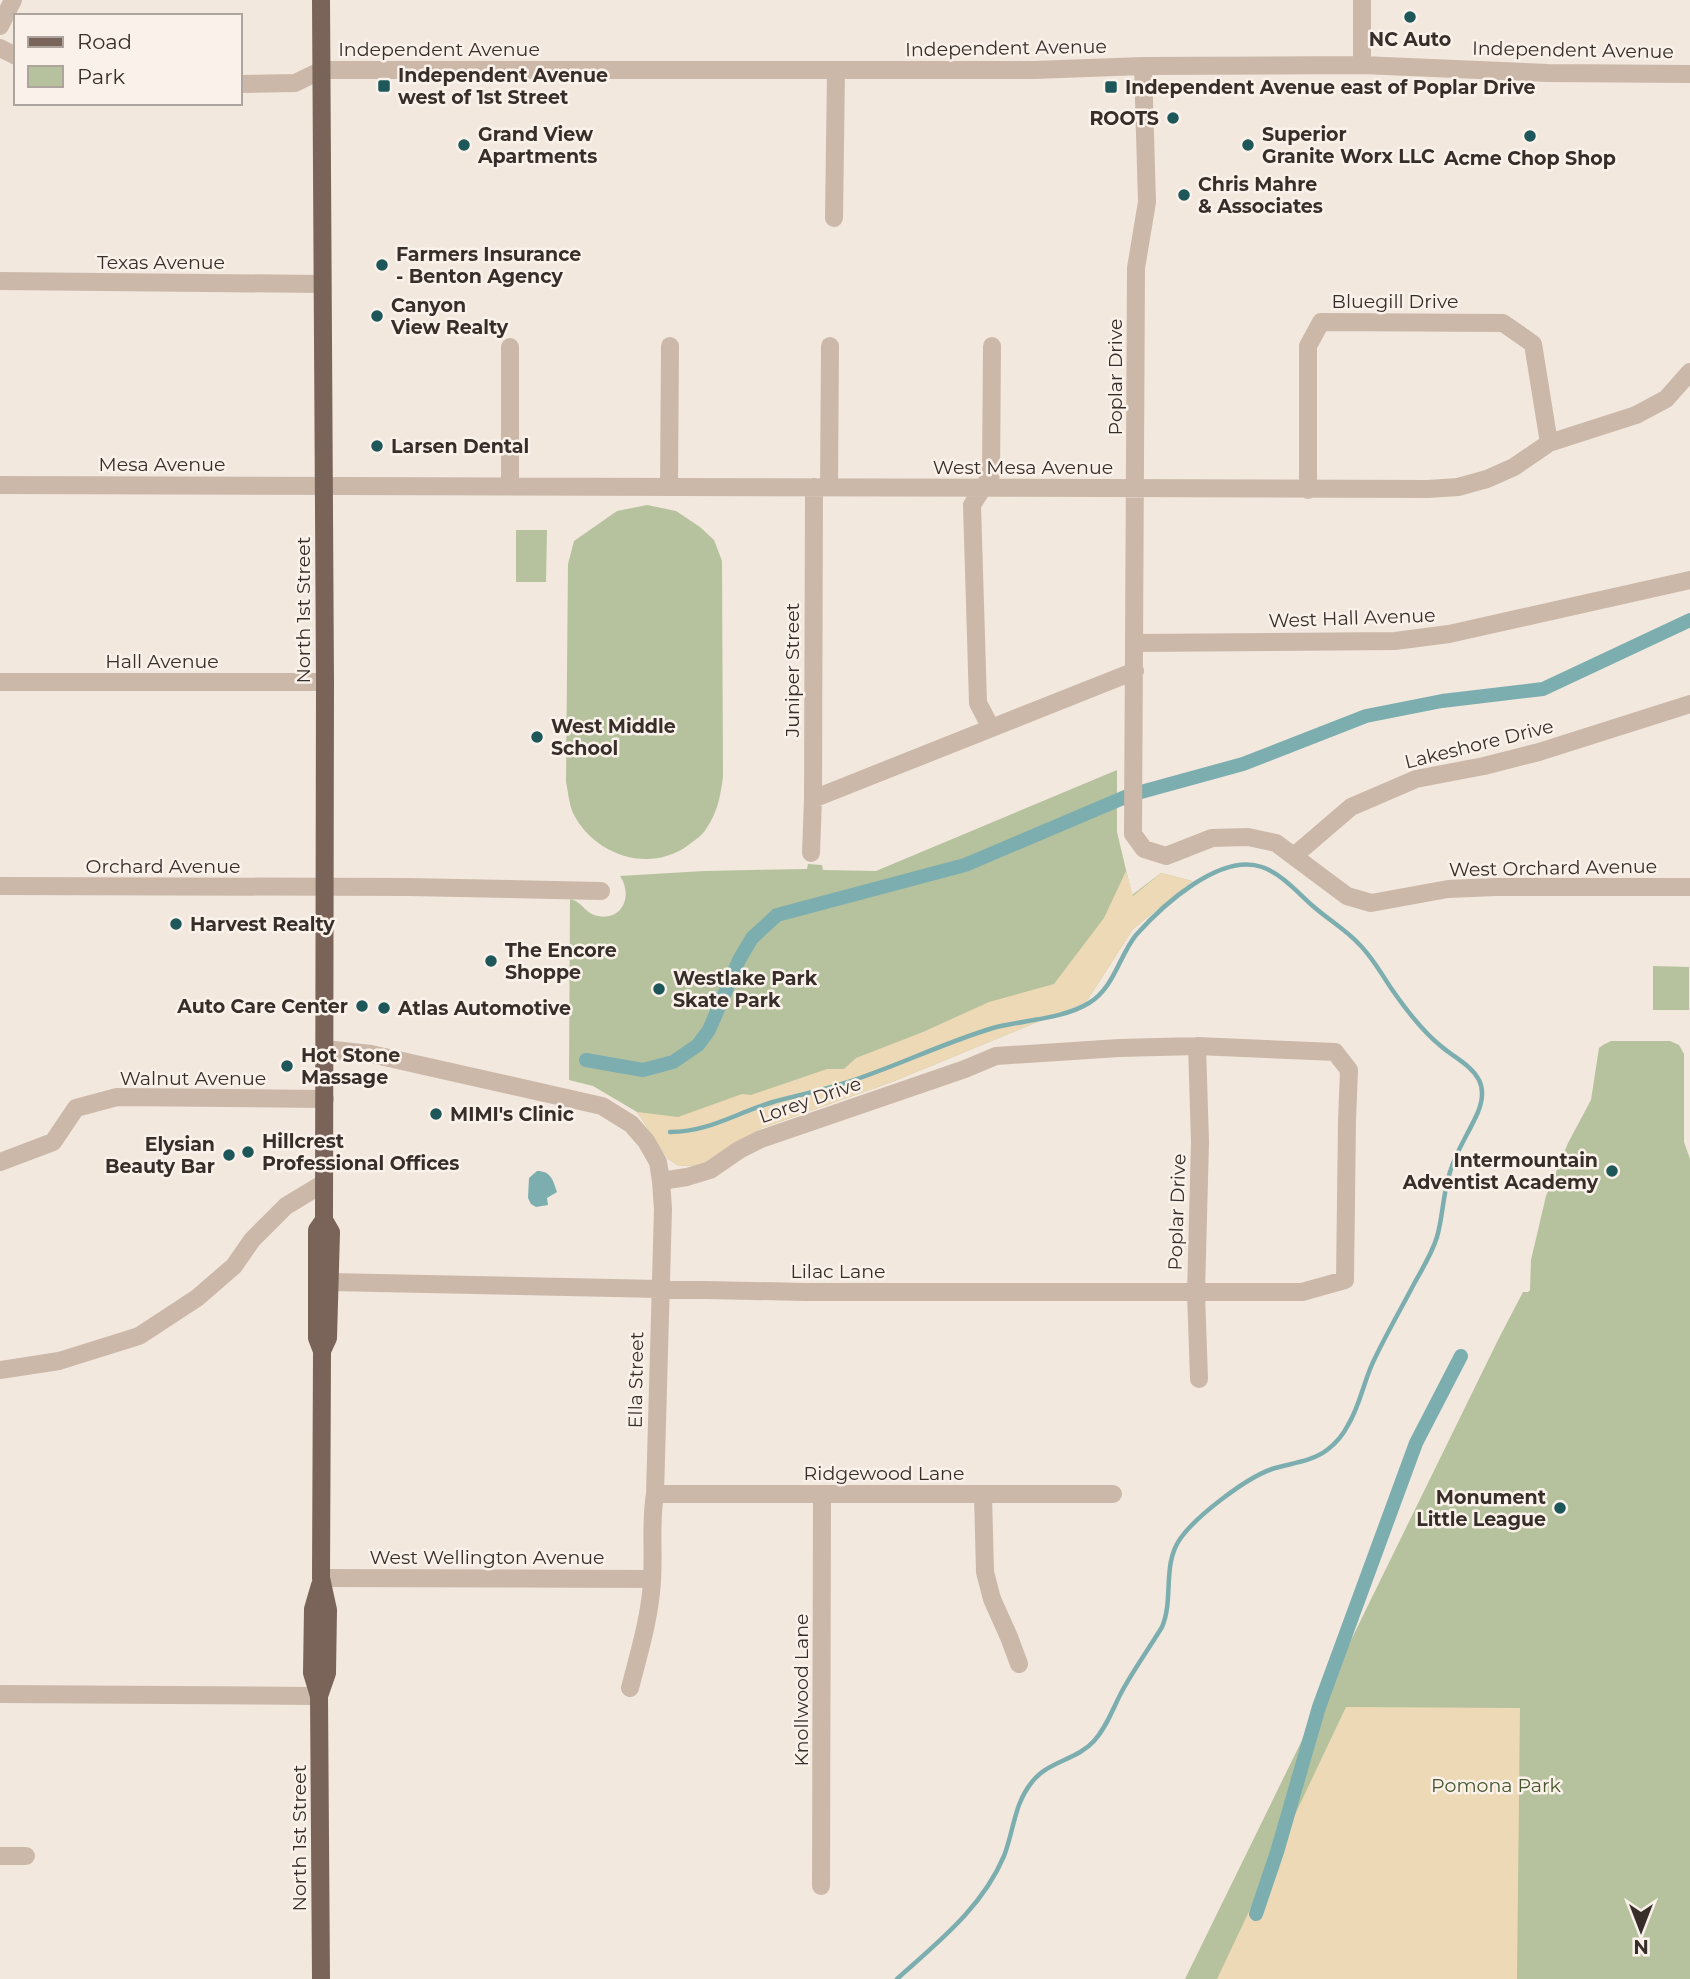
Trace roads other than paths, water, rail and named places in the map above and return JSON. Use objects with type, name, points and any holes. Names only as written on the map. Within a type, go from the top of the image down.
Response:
[{"type":"main road","name":"North 1st Street","points":[[321,0],[325,682],[324,1220],[331,1232],[328,1338],[322,1351]]},
{"type":"main road","name":"North 1st Street","points":[[321,1979],[319,1696],[312,1673],[313,1609],[321,1578],[322,1351],[317,1338],[317,1230],[324,1220]]},
{"type":"street","points":[[0,26],[13,0]]},
{"type":"street","points":[[1362,0],[1362,65]]},
{"type":"street","name":"Independent Avenue","points":[[322,70],[1034,71],[1143,66],[1362,65],[1548,73],[1690,74]]},
{"type":"street","name":"Poplar Drive","points":[[1134,815],[1136,268],[1147,202],[1143,66]]},
{"type":"street","points":[[242,84],[295,83],[322,70]]},
{"type":"street","points":[[834,218],[836,71]]},
{"type":"street","name":"Texas Avenue","points":[[0,281],[322,285]]},
{"type":"street","name":"Bluegill Drive","points":[[1308,490],[1308,346],[1321,322],[1503,323],[1533,344],[1549,443]]},
{"type":"street","points":[[669,487],[670,346]]},
{"type":"street","name":"Juniper Street","points":[[811,853],[821,487],[830,346]]},
{"type":"street","points":[[991,728],[978,703],[972,505],[990,475],[992,346]]},
{"type":"street","points":[[510,347],[510,486]]},
{"type":"street","name":"West Mesa Avenue","points":[[324,485],[1308,490],[1458,487],[1514,467],[1549,443],[1636,415],[1667,399],[1690,372]]},
{"type":"street","name":"Mesa Avenue","points":[[0,485],[324,485]]},
{"type":"street","name":"West Hall Avenue","points":[[1135,643],[1395,641],[1449,634],[1690,580]]},
{"type":"street","points":[[813,799],[1135,671]]},
{"type":"street","name":"Hall Avenue","points":[[0,682],[325,682]]},
{"type":"street","name":"Lakeshore Drive","points":[[1295,855],[1351,807],[1416,779],[1539,752],[1690,704]]},
{"type":"street","name":"West Orchard Avenue","points":[[1134,815],[1133,834],[1144,849],[1166,856],[1212,838],[1248,837],[1276,843],[1347,896],[1371,903],[1460,889],[1690,887]]},
{"type":"street","name":"Orchard Avenue","points":[[0,887],[325,887]]},
{"type":"street","points":[[325,887],[601,891]]},
{"type":"street","name":"Poplar Drive","points":[[1197,1046],[1200,1142],[1196,1293],[1199,1379]]},
{"type":"street","name":"Lorey Drive","points":[[661,1181],[710,1170],[761,1139],[996,1056],[1197,1046],[1335,1052],[1349,1070],[1345,1280]]},
{"type":"street","points":[[325,1049],[371,1054],[602,1106],[631,1124],[646,1141],[658,1162],[661,1181]]},
{"type":"street","name":"Walnut Avenue","points":[[0,1162],[53,1142],[76,1108],[117,1097],[325,1100]]},
{"type":"street","name":"Ella Street","points":[[630,1688],[652,1579],[663,1209],[661,1181]]},
{"type":"street","points":[[0,1370],[59,1361],[139,1336],[197,1298],[234,1266],[252,1240],[286,1206],[324,1183]]},
{"type":"street","name":"Lilac Lane","points":[[330,1282],[659,1289],[1196,1293],[1302,1292],[1345,1280]]},
{"type":"street","name":"Ridgewood Lane","points":[[655,1494],[1113,1494]]},
{"type":"street","name":"Knollwood Lane","points":[[821,1886],[822,1494]]},
{"type":"street","points":[[983,1494],[985,1572],[992,1600],[1019,1664]]},
{"type":"street","name":"West Wellington Avenue","points":[[321,1578],[652,1579]]},
{"type":"street","points":[[0,1694],[319,1696]]},
{"type":"street","points":[[0,1856],[26,1856]]},
{"type":"water","points":[[537,1171],[548,1174],[557,1192],[547,1198],[548,1205],[536,1207],[528,1198],[529,1178]]},
{"type":"waterway","points":[[586,1060],[643,1070],[673,1062],[698,1045],[709,1030],[739,960],[752,938],[777,915],[965,865],[1130,795],[1243,764],[1366,716],[1442,701],[1543,689],[1690,620]]},
{"type":"waterway","points":[[670,1132],[697,1129],[773,1102],[845,1083],[993,1028],[1055,1016],[1079,1008],[1098,997],[1136,935],[1176,897],[1211,874],[1246,864],[1262,867],[1276,874],[1354,939],[1369,955],[1416,1021],[1435,1041],[1472,1070],[1481,1084],[1481,1104],[1450,1172],[1435,1243],[1372,1364],[1344,1432],[1321,1454],[1272,1469],[1249,1480],[1209,1509],[1187,1530],[1171,1560],[1162,1627],[1125,1686],[1102,1731],[1087,1747],[1046,1769],[1032,1782],[1021,1799],[1004,1856],[984,1892],[958,1923],[897,1979]]},
{"type":"waterway","points":[[1256,1914],[1319,1707],[1416,1443],[1461,1356]]},
{"type":"place","name":"NC Auto","points":[[1410,17]]},
{"type":"place","name":"Independent Avenue west of 1st Street","points":[[384,86]]},
{"type":"place","name":"Independent Avenue east of Poplar Drive","points":[[1111,87]]},
{"type":"place","name":"ROOTS","points":[[1173,118]]},
{"type":"place","name":"Acme Chop Shop","points":[[1530,136]]},
{"type":"place","name":"Grand View Apartments","points":[[464,145]]},
{"type":"place","name":"Superior Granite Worx LLC","points":[[1248,145]]},
{"type":"place","name":"Chris Mahre & Associates","points":[[1184,195]]},
{"type":"place","name":"Farmers Insurance - Benton Agency","points":[[382,265]]},
{"type":"place","name":"Canyon View Realty","points":[[377,316]]},
{"type":"place","name":"Larsen Dental","points":[[377,446]]},
{"type":"place","name":"West Middle School","points":[[537,737]]},
{"type":"place","name":"Harvest Realty","points":[[176,924]]},
{"type":"place","name":"The Encore Shoppe","points":[[491,961]]},
{"type":"place","name":"Westlake Park Skate Park","points":[[659,989]]},
{"type":"place","name":"Auto Care Center","points":[[362,1006]]},
{"type":"place","name":"Atlas Automotive","points":[[384,1008]]},
{"type":"place","name":"Hot Stone Massage","points":[[287,1066]]},
{"type":"place","name":"MIMI's Clinic","points":[[436,1114]]},
{"type":"place","name":"Hillcrest Professional Offices","points":[[248,1152]]},
{"type":"place","name":"Elysian Beauty Bar","points":[[229,1155]]},
{"type":"place","name":"Intermountain Adventist Academy","points":[[1612,1171]]},
{"type":"place","name":"Monument Little League","points":[[1560,1508]]},
{"type":"park label","name":"Pomona Park","points":[[1496,1785]]}]
